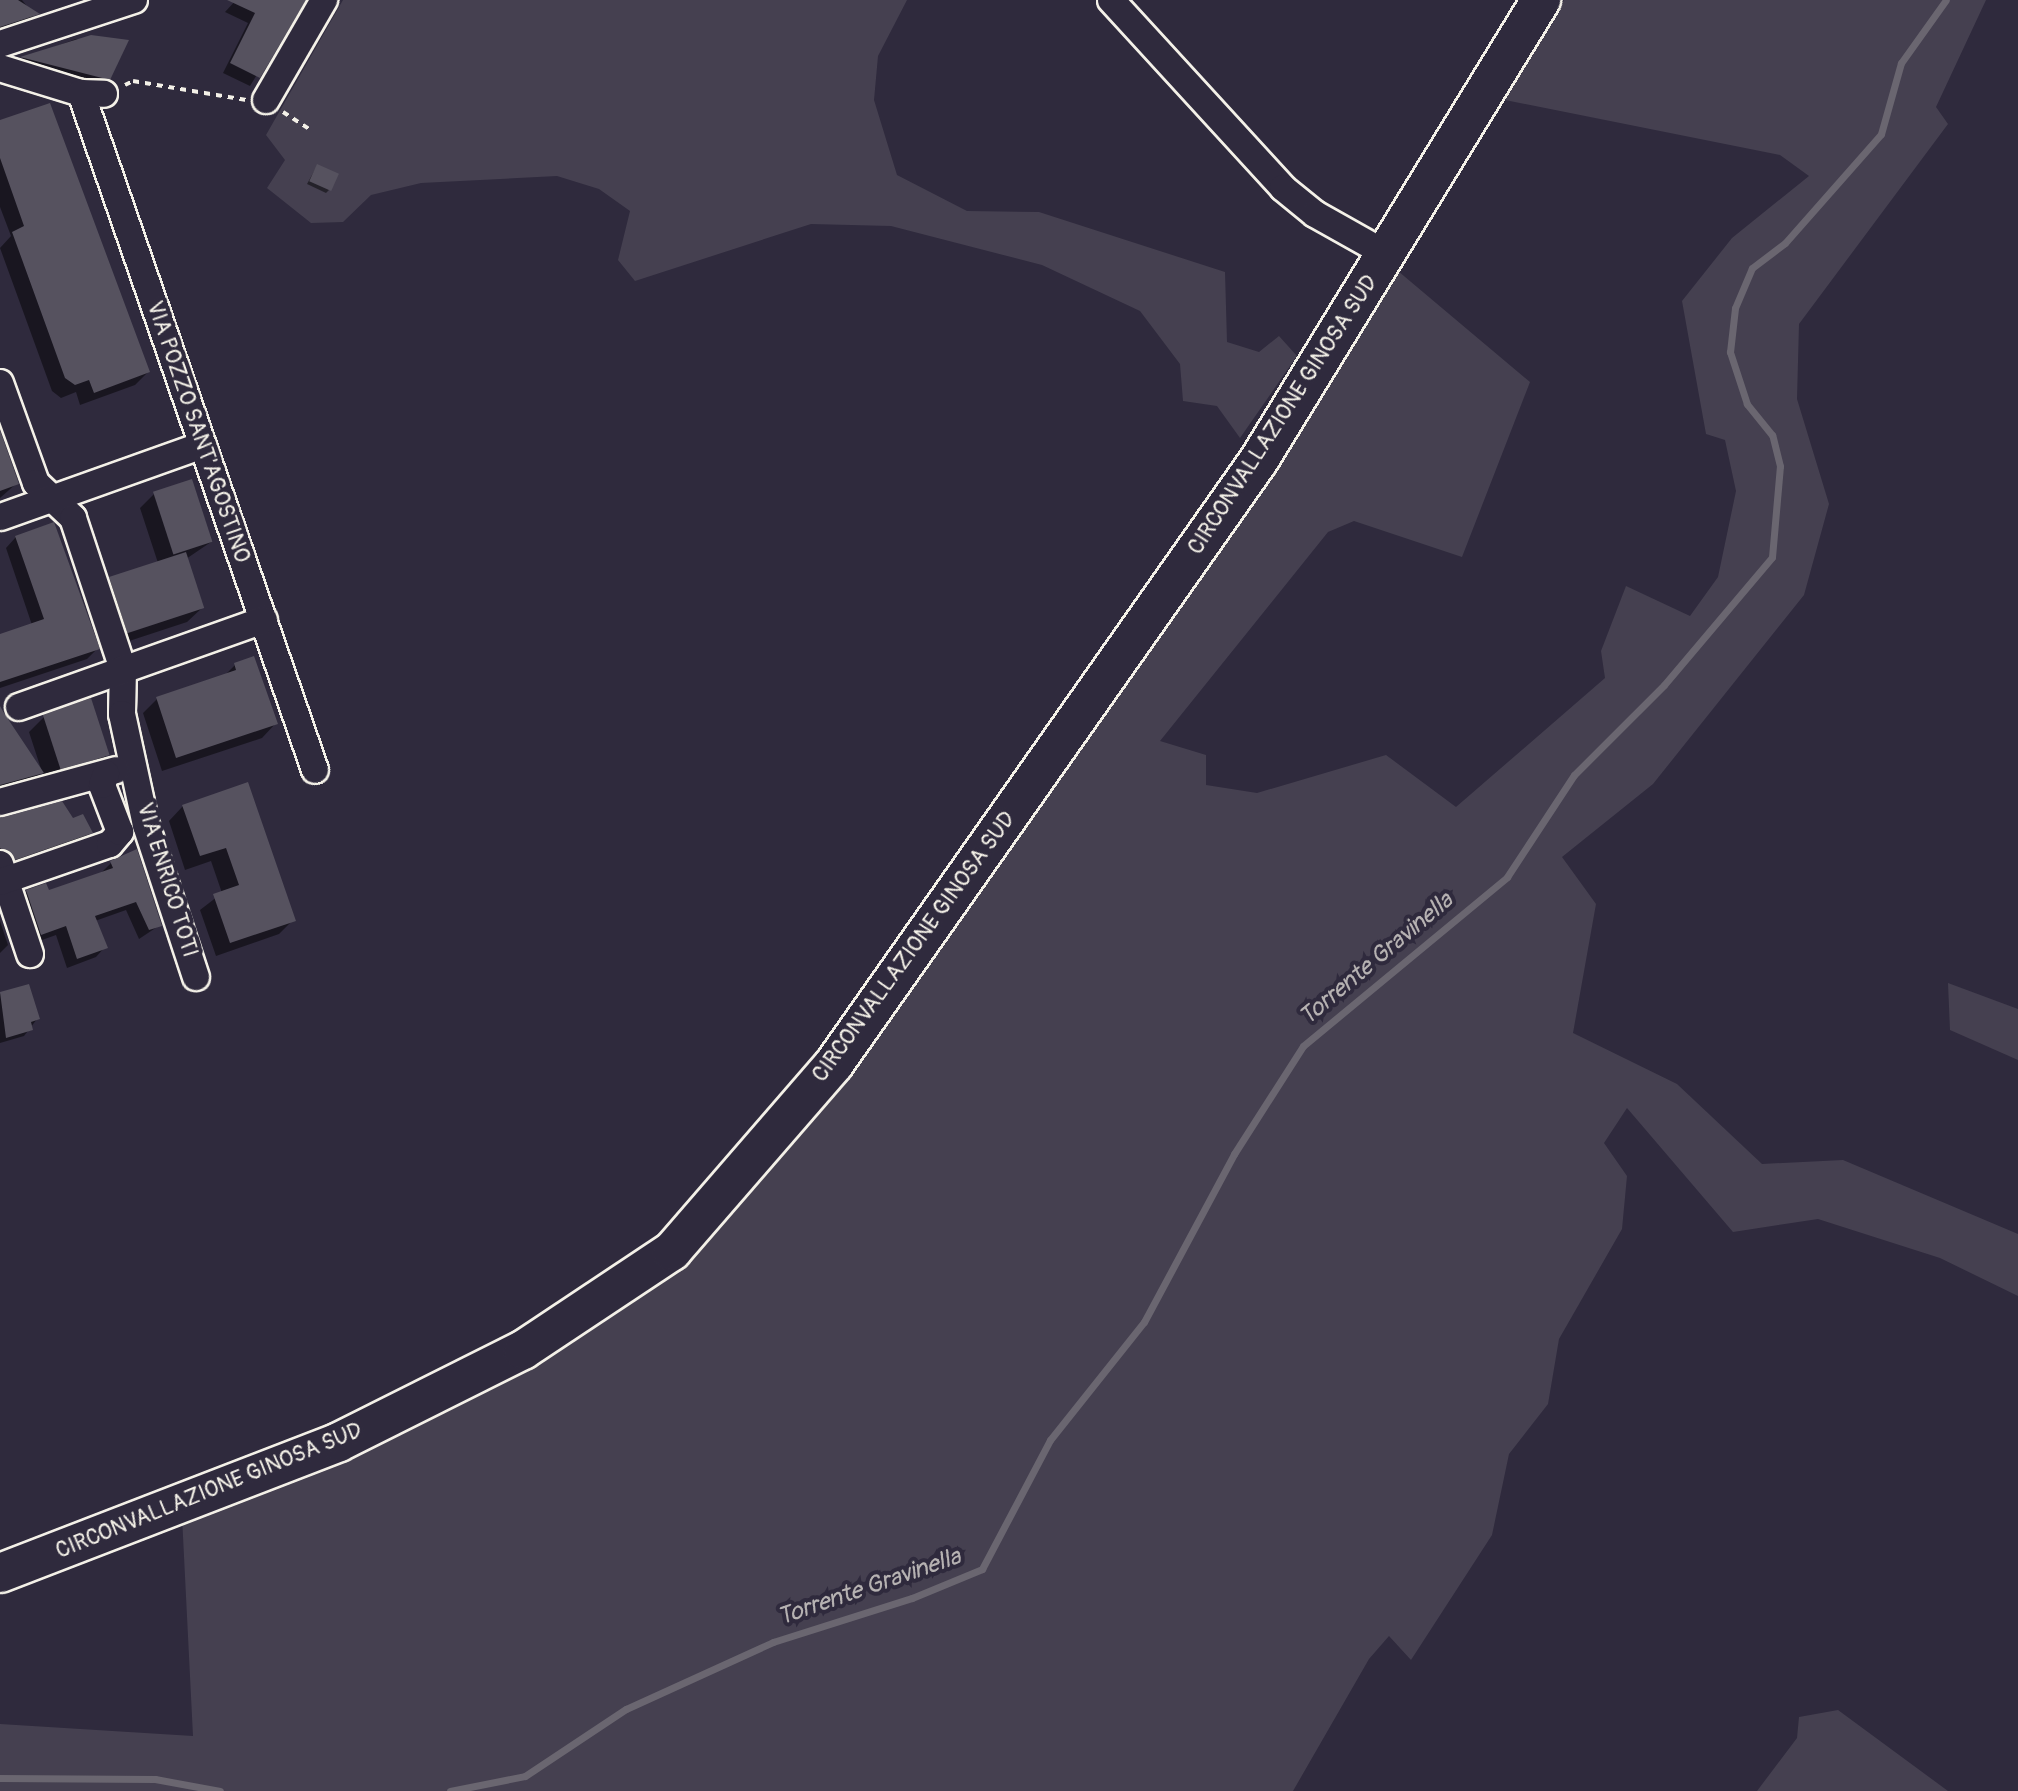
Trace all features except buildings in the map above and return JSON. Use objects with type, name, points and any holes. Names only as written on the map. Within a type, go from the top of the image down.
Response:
[{"type":"main road","name":"CIRCONVALLAZIONE GINOSA SUD","points":[[0,1573],[339,1442],[523,1350],[672,1251],[834,1064],[1259,460],[1388,255],[1541,0]]},
{"type":"street","points":[[0,44],[134,0]]},
{"type":"street","points":[[266,100],[324,0]]},
{"type":"street","points":[[1111,0],[1283,188],[1315,214],[1388,255]]},
{"type":"street","points":[[0,68],[93,94]]},
{"type":"street","name":"VIA POZZO SANT'AGOSTINO","points":[[93,94],[203,445],[315,770]]},
{"type":"street","name":"VIA ENRICO TOTI","points":[[0,383],[36,483],[56,498],[73,518],[123,669],[122,714],[135,762],[146,825],[196,977]]},
{"type":"street","points":[[1,517],[203,445]]},
{"type":"street","points":[[19,707],[264,620]]},
{"type":"street","points":[[0,802],[106,774],[135,762]]},
{"type":"street","points":[[30,954],[2,875],[110,844],[120,832],[102,785],[106,774]]},
{"type":"path","points":[[93,94],[133,81],[266,100],[309,129]]},
{"type":"shaded area","points":[[343,0],[907,0],[878,56],[874,100],[897,175],[967,211],[1039,212],[1225,272],[1227,342],[1259,352],[1279,336],[1297,356],[1240,438],[1217,406],[1183,401],[1180,364],[1140,311],[1042,265],[891,226],[811,224],[635,281],[618,260],[630,211],[599,189],[557,176],[421,183],[371,195],[343,222],[311,223],[267,188],[285,160],[266,135]]},
{"type":"shaded area","points":[[1564,0],[1986,0],[1936,107],[1948,124],[1799,324],[1797,399],[1829,504],[1804,595],[1653,784],[1562,857],[1596,904],[1573,1033],[1677,1084],[1762,1164],[1843,1160],[2018,1234],[2018,1296],[1940,1258],[1818,1219],[1733,1232],[1627,1108],[1604,1143],[1627,1176],[1622,1229],[1559,1339],[1548,1404],[1509,1454],[1492,1535],[1411,1660],[1389,1636],[1369,1659],[1293,1791],[0,1791],[0,1724],[193,1736],[182,1516],[588,1330],[844,1065],[1398,271],[1530,382],[1462,557],[1354,521],[1328,532],[1160,741],[1206,755],[1206,785],[1257,793],[1386,755],[1456,807],[1605,678],[1601,651],[1626,586],[1690,616],[1718,577],[1736,491],[1725,440],[1706,434],[1682,301],[1732,238],[1809,176],[1780,155],[1505,100]]},
{"type":"shaded area","points":[[1948,983],[2018,1009],[2018,1060],[1950,1030]]},
{"type":"shaded area","points":[[1838,1710],[1948,1791],[1757,1791],[1797,1738],[1799,1717]]},
{"type":"waterway","name":"Torrente Gravinella","points":[[450,1791],[525,1776],[626,1709],[773,1642],[912,1598],[982,1569],[1050,1440],[1144,1322],[1234,1154],[1303,1046],[1507,877],[1574,775],[1664,685],[1772,557],[1780,466],[1772,435],[1747,404],[1730,352],[1735,308],[1752,268],[1785,243],[1881,134],[1901,63],[1946,0]]},
{"type":"waterway","name":"Torrente Gravinella","points":[[0,1778],[155,1779],[220,1791]]}]
